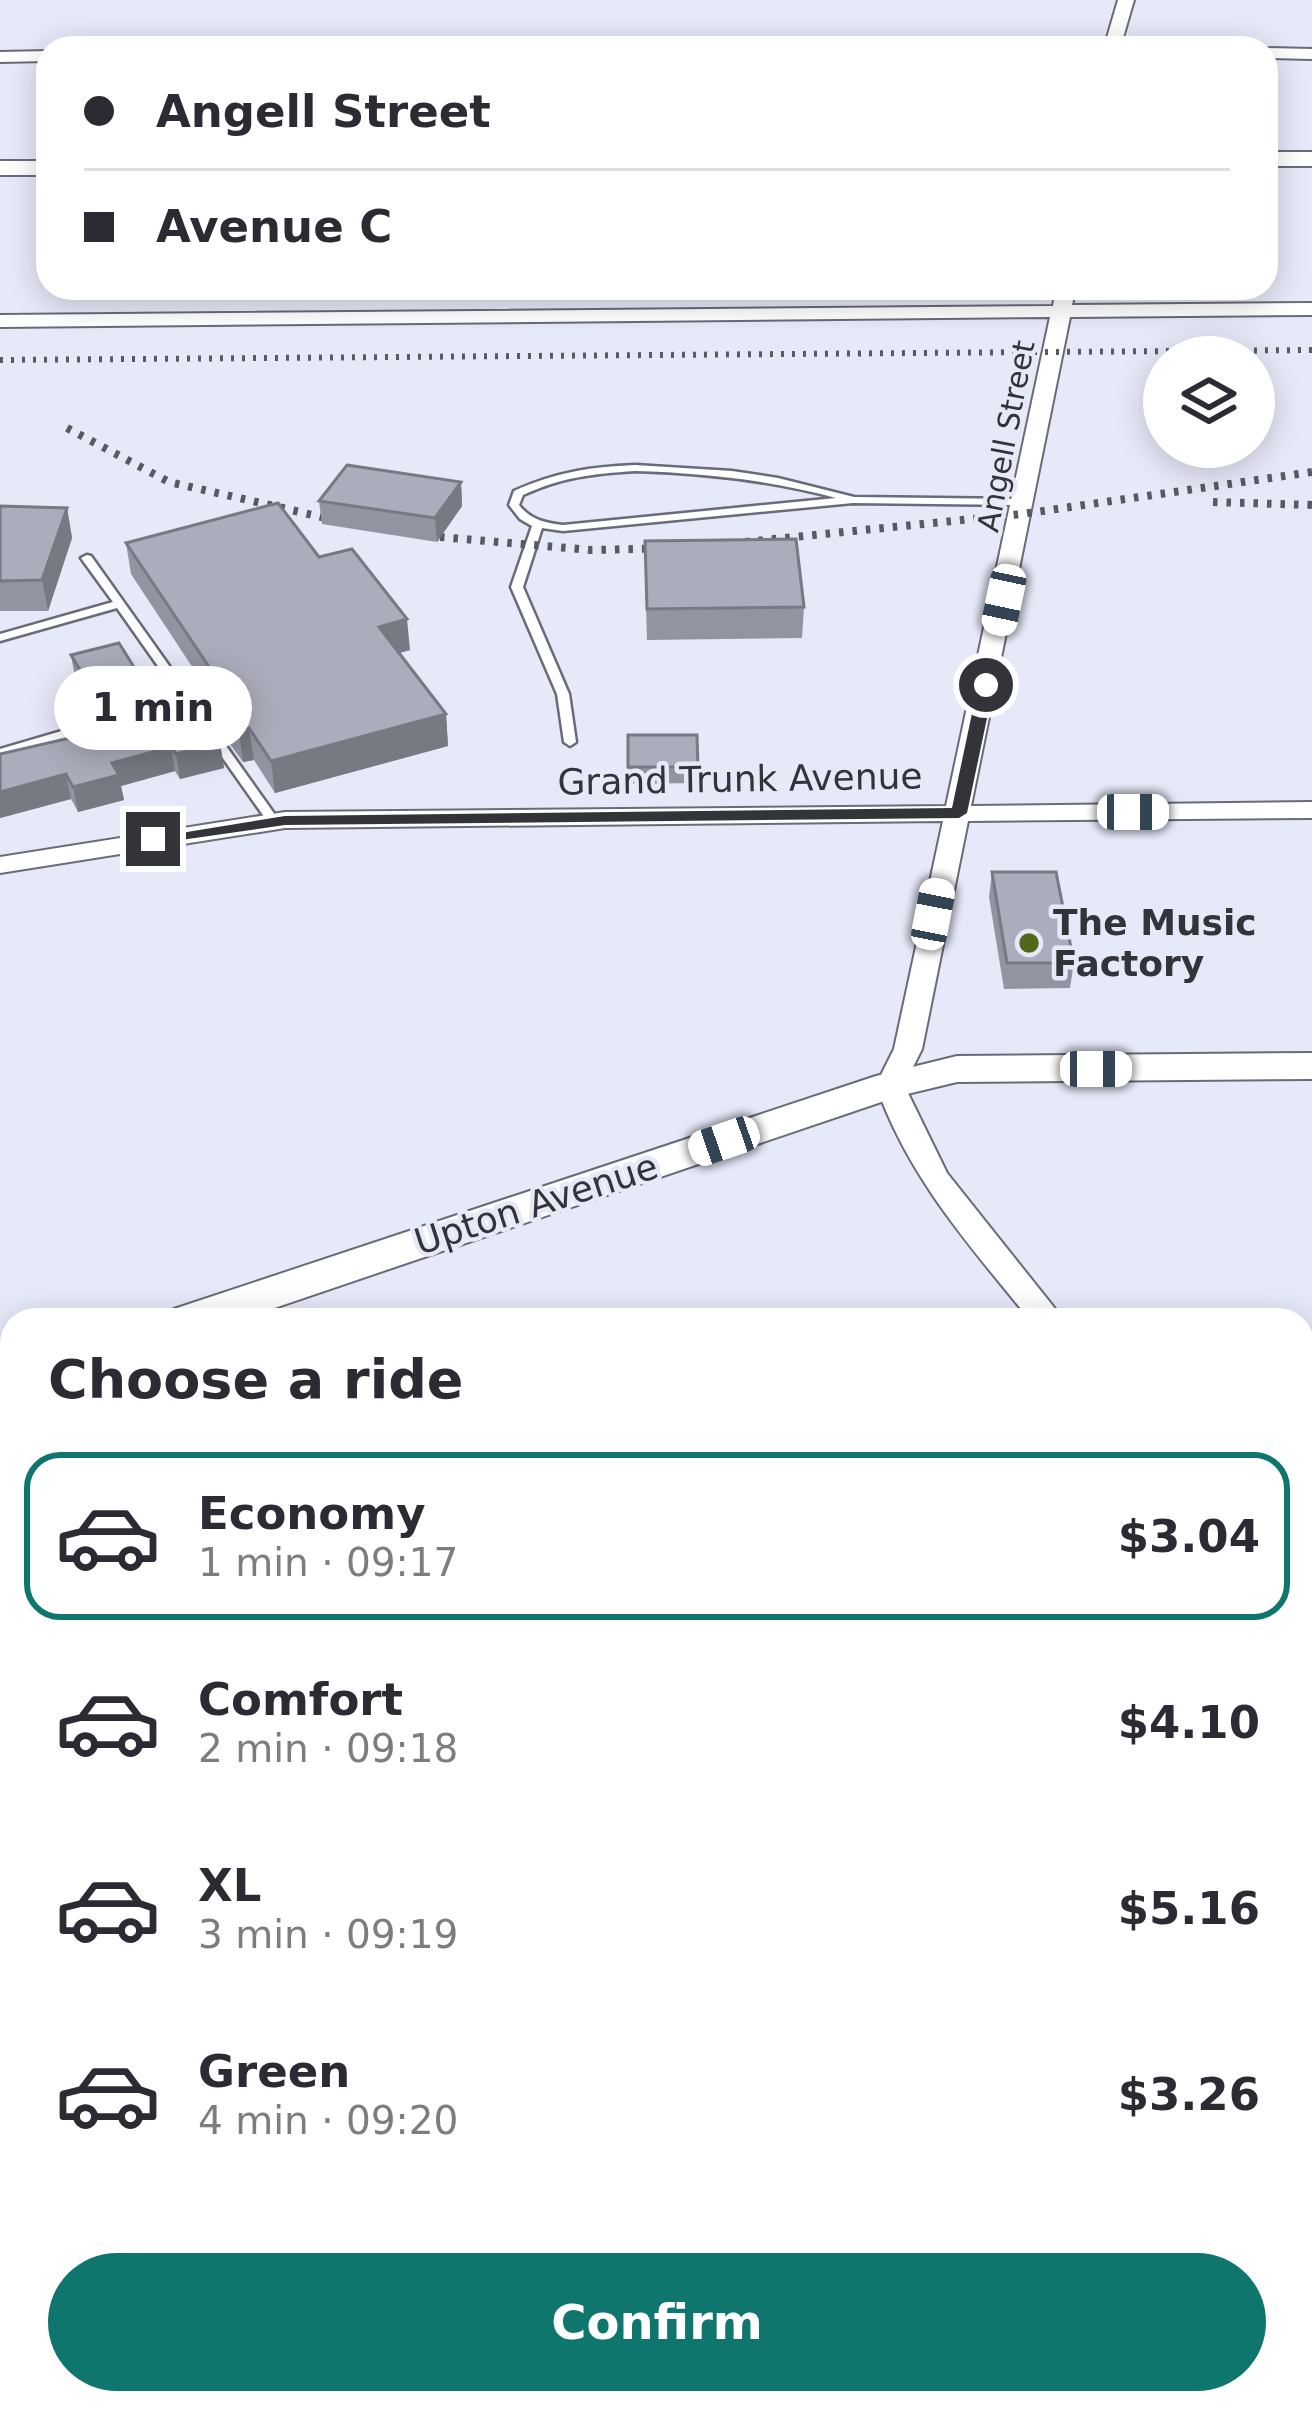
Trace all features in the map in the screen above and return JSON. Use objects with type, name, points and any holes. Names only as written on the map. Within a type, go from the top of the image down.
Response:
[{"type":"street","points":[[1116,36],[1125,4]]},
{"type":"street","points":[[1278,53],[1312,54]]},
{"type":"street","points":[[0,57],[36,56]]},
{"type":"street","points":[[1278,159],[1312,159]]},
{"type":"street","points":[[0,167],[36,168]]},
{"type":"street","points":[[0,321],[309,310],[1064,300],[1312,309]]},
{"type":"street","name":"Angell Street","points":[[890,1085],[908,1049],[1064,300]]},
{"type":"street","name":"Grand Trunk Avenue","points":[[0,865],[313,820],[1312,810]]},
{"type":"street","name":"Upton Avenue","points":[[226,1308],[890,1085],[957,1069],[1312,1066]]},
{"type":"street","points":[[890,1085],[903,1129],[936,1181],[1038,1308]]},
{"type":"lane","points":[[853,500],[733,474],[595,471],[557,475],[518,493],[514,505],[521,517],[538,525],[593,527],[853,500],[1024,502]]},
{"type":"lane","points":[[538,525],[517,587],[563,694],[570,742]]},
{"type":"lane","points":[[87,558],[274,822]]},
{"type":"lane","points":[[0,638],[119,604]]},
{"type":"lane","points":[[167,707],[187,704]]},
{"type":"lane","points":[[0,754],[148,710]]},
{"type":"building","points":[[347,465],[461,482],[435,518],[319,501]]},
{"type":"building","points":[[278,503],[319,557],[352,549],[407,619],[379,627],[446,714],[271,761],[249,728],[239,731],[214,695],[226,692],[126,543]]},
{"type":"building","points":[[0,506],[67,508],[42,580],[0,581]]},
{"type":"building","points":[[796,539],[804,607],[647,609],[645,541]]},
{"type":"building","points":[[119,643],[147,688],[99,701],[71,655]]},
{"type":"building","points":[[154,695],[167,715],[195,708],[220,743],[176,754],[171,747],[112,763],[119,775],[73,787],[66,774],[0,792],[0,754],[118,727],[106,708]]},
{"type":"building","points":[[628,735],[697,735],[698,767],[628,767]]},
{"type":"building","name":"The Music Factory","points":[[992,872],[1056,872],[1074,963],[1007,963]]},
{"type":"railway","points":[[0,360],[1312,350]]},
{"type":"railway","points":[[67,428],[169,482],[326,518]]},
{"type":"railway","points":[[745,542],[1022,514],[1312,472]]},
{"type":"railway","points":[[1213,502],[1312,505]]},
{"type":"railway","points":[[440,537],[591,550],[679,548]]},
{"type":"place","name":"The Music Factory","points":[[1029,943]]},
{"type":"route","points":[[153,839],[285,820],[959,813],[986,685]]}]
